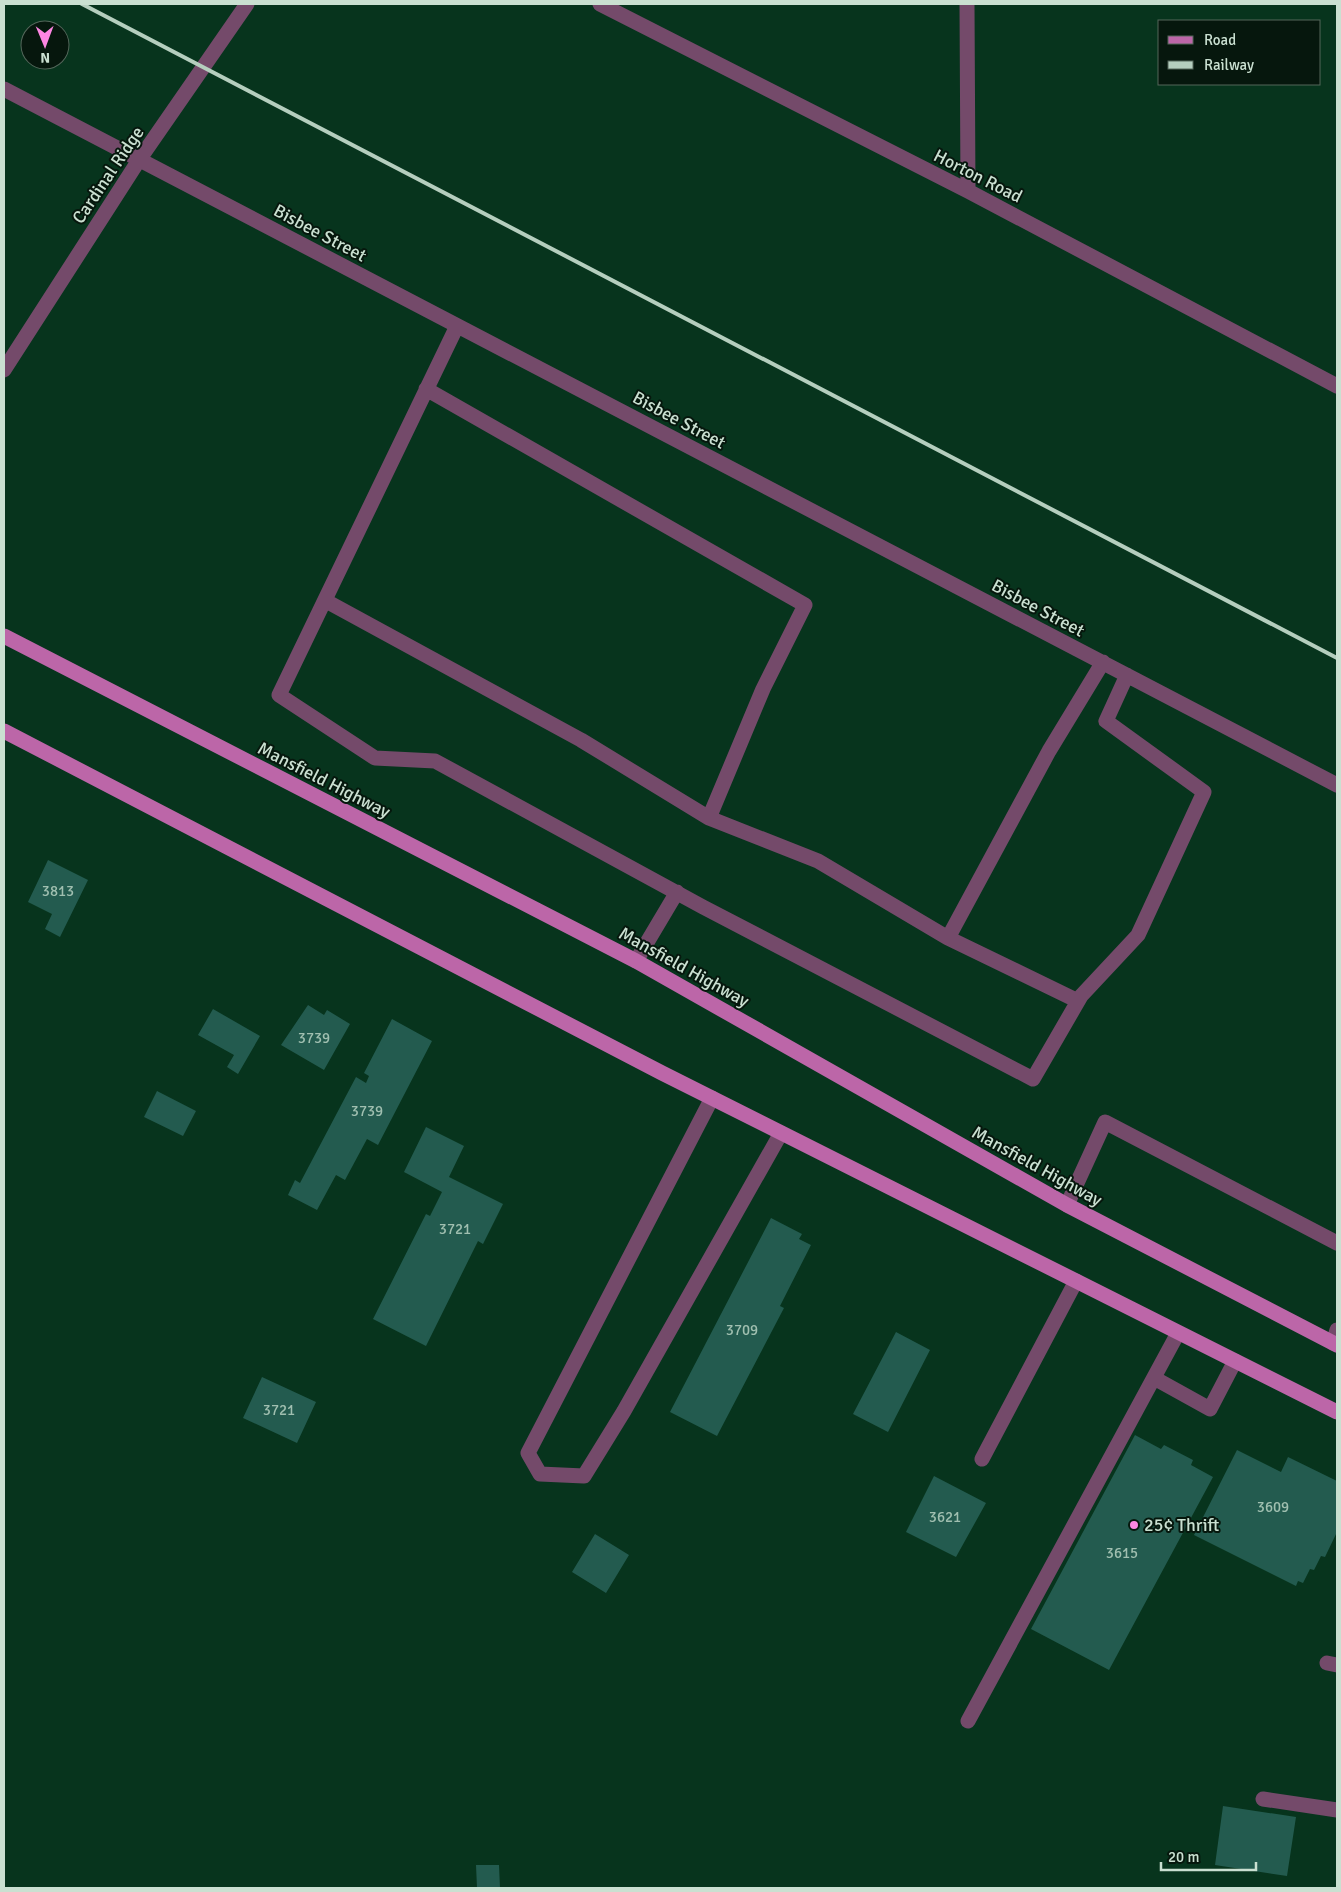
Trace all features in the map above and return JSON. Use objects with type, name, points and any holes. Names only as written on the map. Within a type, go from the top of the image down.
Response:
[{"type":"main road","name":"Mansfield Highway","points":[[4,636],[636,961],[1067,1205],[1336,1340]]},
{"type":"main road","points":[[4,731],[712,1098],[1337,1412]]},
{"type":"street","name":"Cardinal Ridge","points":[[4,370],[140,160],[248,4]]},
{"type":"street","name":"Horton Road","points":[[600,4],[968,191],[1337,386]]},
{"type":"street","points":[[967,4],[968,191]]},
{"type":"street","name":"Bisbee Street","points":[[4,89],[1337,785]]},
{"type":"street","points":[[457,326],[326,602],[279,695],[375,758],[435,761],[677,892],[1033,1079],[1078,1001],[1138,935],[1204,792],[1106,721],[1127,675]]},
{"type":"street","points":[[426,389],[805,605],[763,689],[708,818]]},
{"type":"street","points":[[326,602],[581,740],[708,818],[818,861],[948,938],[1078,1001]]},
{"type":"street","points":[[948,938],[1049,751],[1103,662]]},
{"type":"street","points":[[636,961],[677,892]]},
{"type":"street","points":[[712,1098],[528,1453],[540,1474],[584,1476],[624,1411],[781,1133]]},
{"type":"street","points":[[1067,1205],[1105,1122],[1337,1243]]},
{"type":"street","points":[[982,1459],[1076,1281]]},
{"type":"street","points":[[968,1721],[1178,1332]]},
{"type":"street","points":[[1154,1378],[1210,1409],[1235,1362]]},
{"type":"street","points":[[1263,1799],[1337,1810]]},
{"type":"building","points":[[48,860],[88,880],[60,937],[45,929],[52,914],[28,902]]},
{"type":"building","points":[[308,1005],[324,1015],[327,1010],[350,1024],[324,1070],[281,1045]]},
{"type":"building","points":[[213,1009],[260,1036],[238,1074],[227,1067],[234,1055],[198,1035]]},
{"type":"building","points":[[392,1019],[432,1041],[378,1145],[367,1139],[345,1180],[336,1175],[317,1210],[288,1195],[295,1180],[300,1183],[356,1077],[366,1083],[369,1076],[364,1073]]},
{"type":"building","points":[[157,1091],[196,1111],[183,1136],[144,1117]]},
{"type":"building","points":[[426,1127],[464,1146],[449,1177],[503,1204],[483,1244],[478,1241],[426,1346],[373,1319],[426,1214],[430,1216],[442,1192],[404,1172]]},
{"type":"building","points":[[771,1218],[802,1234],[799,1239],[811,1245],[780,1306],[784,1308],[717,1436],[670,1412]]},
{"type":"building","points":[[896,1332],[930,1350],[888,1432],[853,1414]]},
{"type":"building","points":[[262,1377],[316,1402],[297,1443],[243,1418]]},
{"type":"building","points":[[1135,1435],[1161,1449],[1164,1445],[1193,1460],[1191,1465],[1213,1477],[1109,1670],[1031,1629]]},
{"type":"building","points":[[1237,1450],[1281,1472],[1288,1457],[1337,1481],[1337,1532],[1325,1557],[1321,1556],[1314,1570],[1310,1569],[1303,1583],[1298,1581],[1296,1586],[1194,1535]]},
{"type":"building","points":[[934,1476],[986,1503],[956,1557],[906,1532]]},
{"type":"building","points":[[595,1534],[629,1555],[606,1593],[572,1572]]},
{"type":"building","points":[[1223,1806],[1296,1817],[1287,1876],[1215,1865]]},
{"type":"building","points":[[476,1865],[499,1865],[500,1888],[477,1888]]},
{"type":"railway","points":[[82,4],[1337,658]]},
{"type":"place","name":"25¢ Thrift","points":[[1134,1525]]}]
